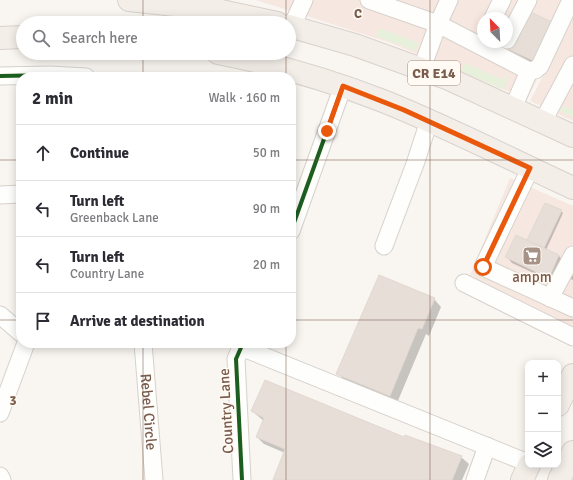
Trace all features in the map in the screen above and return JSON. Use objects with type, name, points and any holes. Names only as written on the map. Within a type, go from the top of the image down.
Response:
[{"type":"main road","name":"CR E14","points":[[129,0],[236,16]]},
{"type":"main road","name":"CR E14","points":[[296,28],[336,38],[422,68],[543,121],[573,136]]},
{"type":"main road","points":[[0,38],[16,37]]},
{"type":"main road","points":[[257,60],[343,86],[384,102],[429,121],[573,188]]},
{"type":"main road","points":[[561,399],[573,375]]},
{"type":"main road","points":[[522,480],[527,468]]},
{"type":"street","points":[[292,16],[304,0]]},
{"type":"street","points":[[368,0],[477,39]]},
{"type":"street","points":[[422,68],[438,24],[449,0]]},
{"type":"street","points":[[496,12],[502,0]]},
{"type":"street","points":[[513,29],[528,0]]},
{"type":"street","points":[[529,71],[535,70],[540,66],[571,0]]},
{"type":"street","points":[[506,48],[529,71]]},
{"type":"street","points":[[543,121],[573,66]]},
{"type":"street","points":[[513,108],[529,71]]},
{"type":"street","points":[[0,76],[16,76]]},
{"type":"street","points":[[296,217],[343,86]]},
{"type":"street","points":[[384,246],[415,164],[429,121]]},
{"type":"street","points":[[530,168],[483,267],[573,308]]},
{"type":"street","points":[[0,195],[16,194]]},
{"type":"street","points":[[550,298],[573,256]]},
{"type":"street","points":[[464,283],[573,337]]},
{"type":"street","points":[[0,315],[16,329]]},
{"type":"street","points":[[0,413],[24,348]]},
{"type":"street","name":"Rebel Circle","points":[[143,348],[154,480]]},
{"type":"street","name":"Country Lane","points":[[241,348],[236,359],[242,480]]},
{"type":"street","points":[[249,348],[525,462]]},
{"type":"street","points":[[475,480],[487,446]]},
{"type":"street","points":[[0,476],[2,480]]},
{"type":"shaded area","points":[[256,0],[573,0],[573,11],[527,99],[388,42]]},
{"type":"shaded area","points":[[573,18],[573,121],[530,101]]},
{"type":"shaded area","points":[[510,178],[573,206],[573,327],[472,281],[474,276],[470,275]]},
{"type":"green space","points":[[379,28],[419,43],[416,51],[376,36]]},
{"type":"green space","points":[[465,63],[504,80],[506,75],[509,76],[504,88],[502,89],[461,71]]},
{"type":"green space","points":[[563,106],[573,110],[573,117],[560,111]]},
{"type":"building","points":[[524,9],[554,23],[536,62],[506,48],[513,48],[513,33]]},
{"type":"building","points":[[545,203],[562,210],[544,248],[527,240]]},
{"type":"building","name":"ampm","points":[[516,235],[559,255],[549,278],[505,257]]},
{"type":"building","points":[[379,275],[435,298],[422,329],[418,328],[390,396],[336,374]]},
{"type":"building","points":[[265,380],[404,437],[405,435],[462,456],[452,480],[273,480],[285,449],[256,437],[264,418],[251,411]]},
{"type":"cycle path","points":[[0,76],[16,76]]},
{"type":"cycle path","points":[[296,217],[343,86]]},
{"type":"cycle path","points":[[241,348],[236,359],[242,480]]},
{"type":"place","name":"ampm","points":[[532,256]]},
{"type":"route","points":[[327,131],[343,86],[404,110],[530,168],[483,267]]}]
